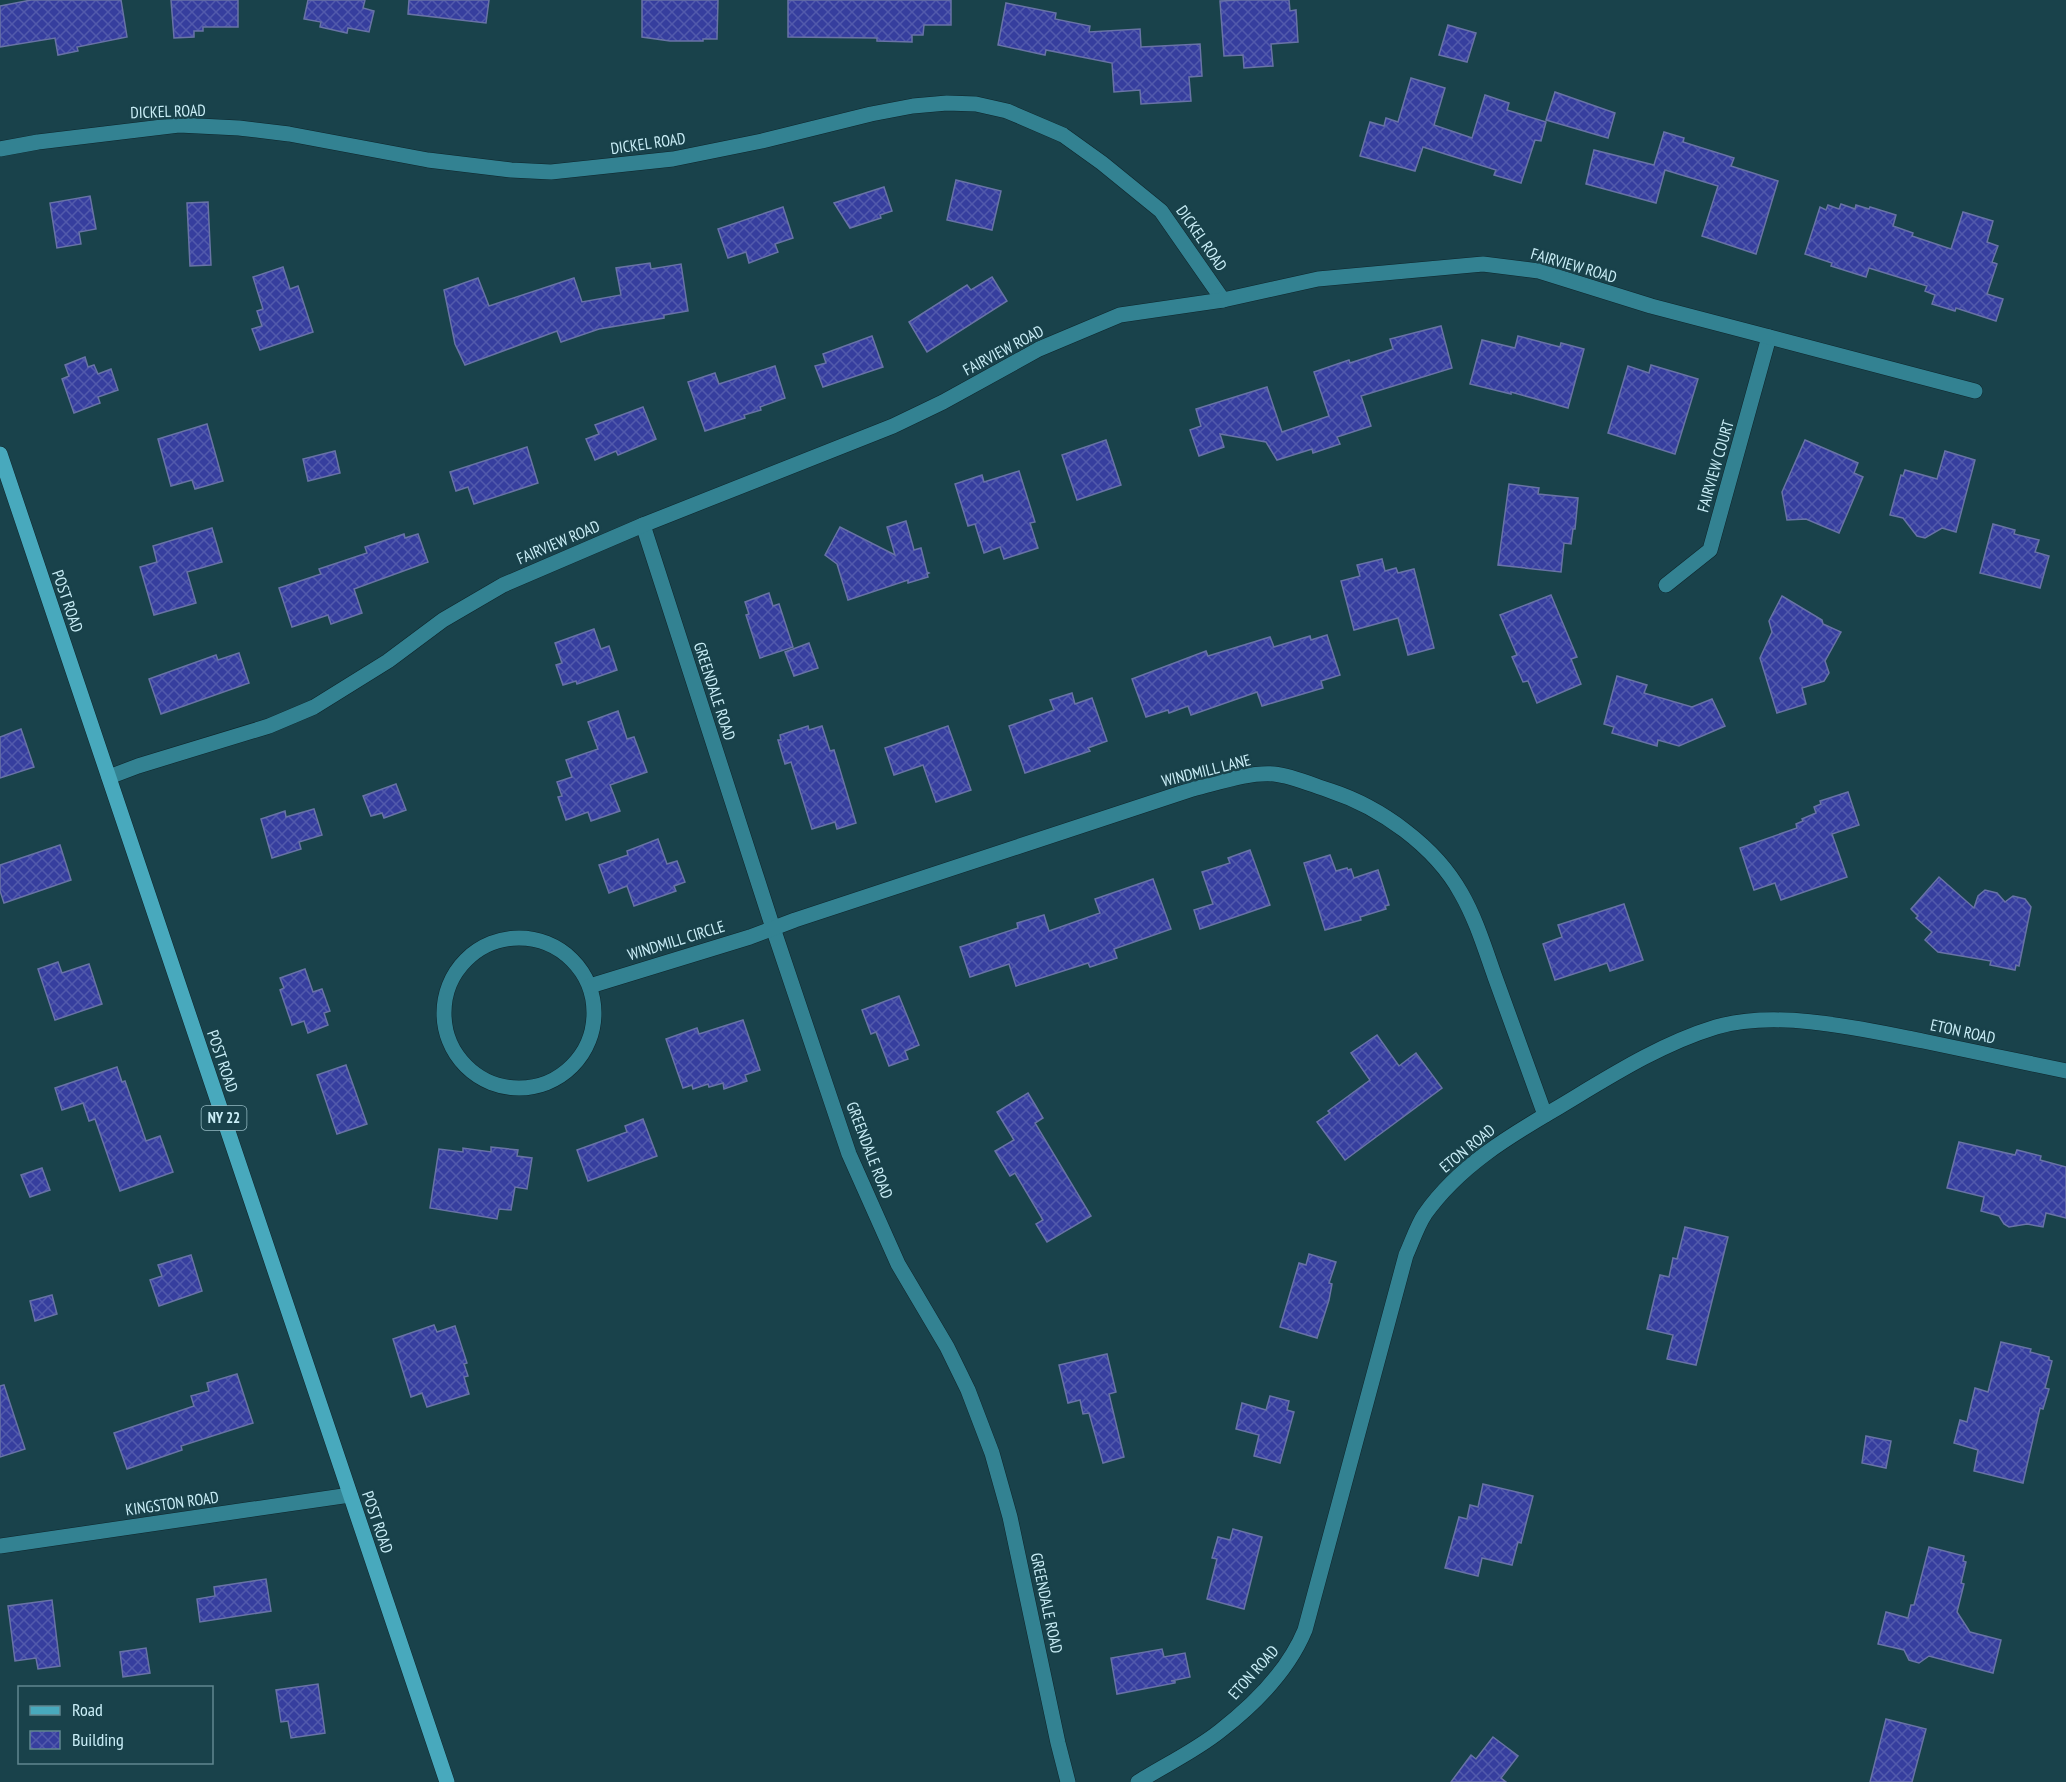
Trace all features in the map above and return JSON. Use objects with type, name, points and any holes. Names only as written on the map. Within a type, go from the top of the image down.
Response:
[{"type":"main road","name":"POST ROAD","points":[[0,454],[447,1782]]},
{"type":"street","name":"DICKEL ROAD","points":[[0,149],[50,140],[179,125],[286,133],[428,160],[511,170],[551,172],[673,159],[913,106],[947,103],[976,104],[1007,111],[1063,135],[1102,163],[1161,211],[1223,300]]},
{"type":"street","name":"FAIRVIEW ROAD","points":[[109,777],[269,726],[314,707],[388,661],[444,620],[494,591],[643,525],[893,426],[943,402],[1039,349],[1120,315],[1223,300],[1318,279],[1483,264],[1539,271],[1651,306],[1975,391]]},
{"type":"street","name":"FAIRVIEW COURT","points":[[1666,585],[1710,550],[1769,337]]},
{"type":"street","name":"GREENDALE ROAD","points":[[643,525],[773,928],[849,1154],[898,1264],[947,1347],[968,1390],[992,1453],[1010,1517],[1068,1782]]},
{"type":"street","name":"WINDMILL LANE","points":[[773,928],[1193,789],[1250,776],[1273,774],[1302,780],[1349,796],[1376,810],[1414,838],[1461,892],[1478,932],[1545,1115]]},
{"type":"street","name":"WINDMILL CIRCLE","points":[[590,986],[773,928]]},
{"type":"street","points":[[530,938],[554,946],[577,964],[590,986],[594,1004],[594,1021],[588,1043],[572,1066],[547,1083],[524,1088],[487,1081],[469,1069],[453,1049],[444,1026],[444,1005],[450,982],[463,962],[483,947],[503,939],[530,938]]},
{"type":"street","name":"ETON ROAD","points":[[1138,1782],[1220,1732],[1282,1672],[1297,1650],[1305,1630],[1406,1255],[1424,1216],[1440,1195],[1457,1176],[1490,1150],[1545,1115],[1677,1040],[1719,1026],[1752,1021],[1813,1022],[1864,1029],[2066,1071]]},
{"type":"street","name":"KINGSTON ROAD","points":[[0,1546],[350,1495]]},
{"type":"building","points":[[31,0],[121,0],[127,37],[77,47],[78,51],[58,55],[55,38],[0,47],[0,6]]},
{"type":"building","points":[[171,0],[238,0],[238,27],[203,27],[203,31],[194,31],[194,37],[174,38]]},
{"type":"building","points":[[308,0],[365,0],[363,8],[374,11],[369,32],[348,28],[347,33],[320,27],[321,22],[304,19]]},
{"type":"building","points":[[409,0],[489,0],[486,23],[408,14]]},
{"type":"building","points":[[642,0],[718,0],[717,39],[670,41],[642,37]]},
{"type":"building","points":[[788,0],[951,0],[951,25],[924,25],[923,35],[912,35],[912,42],[877,41],[877,38],[788,37]]},
{"type":"building","points":[[1289,0],[1290,11],[1296,10],[1298,42],[1271,44],[1273,66],[1244,68],[1243,55],[1224,56],[1220,1]]},
{"type":"building","points":[[1006,3],[1056,13],[1055,19],[1090,26],[1089,32],[1140,29],[1141,47],[1200,44],[1202,76],[1189,77],[1191,101],[1141,104],[1140,90],[1114,92],[1112,63],[1046,50],[1045,55],[998,45]]},
{"type":"building","points":[[1448,25],[1476,33],[1467,62],[1439,55]]},
{"type":"building","points":[[1411,78],[1445,88],[1434,125],[1472,138],[1485,95],[1509,103],[1507,110],[1546,122],[1541,141],[1535,140],[1521,183],[1494,175],[1496,170],[1423,147],[1415,171],[1360,156],[1370,122],[1384,126],[1386,118],[1398,122]]},
{"type":"building","points":[[1555,92],[1615,113],[1608,138],[1546,120]]},
{"type":"building","points":[[1664,132],[1684,138],[1683,142],[1734,158],[1731,166],[1778,181],[1756,254],[1702,236],[1718,186],[1665,170],[1656,203],[1586,184],[1594,150],[1654,165]]},
{"type":"building","points":[[956,180],[1001,191],[992,230],[947,220]]},
{"type":"building","points":[[884,187],[892,211],[880,215],[881,218],[850,228],[834,203]]},
{"type":"building","points":[[90,196],[96,229],[79,232],[81,244],[57,248],[50,203]]},
{"type":"building","points":[[208,202],[211,265],[190,266],[187,203]]},
{"type":"building","points":[[1841,204],[1855,209],[1856,205],[1869,209],[1870,207],[1896,215],[1893,226],[1913,233],[1912,236],[1951,249],[1963,212],[1993,221],[1987,242],[1998,246],[1992,262],[1997,264],[1987,294],[2003,299],[1996,321],[1956,308],[1955,311],[1932,304],[1935,295],[1925,291],[1927,286],[1869,268],[1866,277],[1831,266],[1832,263],[1805,254],[1820,207],[1826,210],[1828,205],[1839,209]]},
{"type":"building","points":[[783,207],[793,238],[775,244],[778,252],[749,263],[746,252],[728,258],[718,229]]},
{"type":"building","points":[[650,263],[651,269],[681,264],[688,311],[664,315],[664,318],[599,329],[561,342],[557,331],[465,365],[455,344],[444,290],[478,278],[489,306],[574,278],[582,302],[621,295],[616,268]]},
{"type":"building","points":[[283,267],[290,289],[298,286],[313,332],[260,350],[252,329],[262,326],[257,311],[263,309],[253,277]]},
{"type":"building","points":[[992,277],[1007,301],[927,352],[909,322],[967,285],[971,290]]},
{"type":"building","points":[[1441,326],[1452,368],[1361,396],[1371,426],[1337,437],[1340,444],[1313,453],[1312,449],[1277,460],[1266,442],[1220,434],[1224,447],[1199,456],[1190,430],[1201,426],[1196,409],[1267,387],[1282,432],[1329,416],[1314,372],[1393,349],[1390,339]]},
{"type":"building","points":[[872,336],[883,367],[823,387],[815,366],[826,363],[823,354]]},
{"type":"building","points":[[1518,336],[1560,347],[1561,343],[1584,349],[1568,408],[1511,392],[1511,394],[1470,384],[1482,340],[1515,348]]},
{"type":"building","points":[[85,357],[88,367],[94,365],[98,374],[111,369],[118,390],[98,397],[100,403],[74,413],[62,379],[69,376],[65,365]]},
{"type":"building","points":[[1651,365],[1698,379],[1675,454],[1608,433],[1628,366],[1649,373]]},
{"type":"building","points":[[775,366],[785,398],[760,407],[761,410],[744,415],[745,418],[705,431],[688,382],[715,373],[719,384]]},
{"type":"building","points":[[643,407],[656,439],[618,455],[616,451],[595,460],[586,439],[599,434],[595,425]]},
{"type":"building","points":[[207,424],[223,481],[195,489],[192,480],[171,486],[158,439]]},
{"type":"building","points":[[1106,440],[1121,485],[1077,500],[1062,455]]},
{"type":"building","points":[[1805,440],[1858,463],[1854,473],[1863,477],[1839,533],[1806,519],[1787,520],[1782,492]]},
{"type":"building","points":[[527,447],[538,483],[474,504],[468,487],[456,491],[450,472]]},
{"type":"building","points":[[335,451],[340,473],[308,481],[303,459]]},
{"type":"building","points":[[1945,451],[1975,460],[1956,532],[1942,528],[1925,538],[1917,536],[1903,518],[1890,515],[1901,475],[1903,476],[1905,470],[1937,479]]},
{"type":"building","points":[[1019,471],[1035,522],[1030,523],[1038,548],[1004,559],[1000,547],[984,553],[975,524],[968,526],[955,484],[982,475],[984,482]]},
{"type":"building","points":[[1509,484],[1539,488],[1538,494],[1578,498],[1575,529],[1573,529],[1571,544],[1564,543],[1561,572],[1498,565]]},
{"type":"building","points":[[906,521],[914,550],[921,548],[929,573],[928,577],[908,583],[908,580],[848,600],[837,564],[825,555],[840,527],[895,555],[887,527]]},
{"type":"building","points":[[1993,524],[2015,530],[2014,534],[2039,540],[2035,552],[2049,556],[2040,588],[1980,573]]},
{"type":"building","points":[[212,528],[222,562],[187,572],[196,603],[154,615],[140,567],[157,562],[153,546]]},
{"type":"building","points":[[404,534],[405,538],[418,534],[428,562],[354,589],[362,613],[331,624],[328,615],[292,627],[279,588],[321,574],[319,569],[367,553],[365,547]]},
{"type":"building","points":[[1382,559],[1385,571],[1396,568],[1398,573],[1414,569],[1434,648],[1408,655],[1398,618],[1354,630],[1341,581],[1360,576],[1357,565]]},
{"type":"building","points":[[769,593],[773,606],[779,604],[793,647],[760,658],[746,615],[749,614],[745,602]]},
{"type":"building","points":[[1551,595],[1577,657],[1571,659],[1581,684],[1537,703],[1528,681],[1523,682],[1512,657],[1517,655],[1500,615]]},
{"type":"building","points":[[1782,596],[1822,620],[1823,624],[1841,632],[1825,661],[1829,673],[1824,681],[1802,688],[1806,704],[1777,713],[1760,658],[1772,632],[1769,621]]},
{"type":"building","points":[[594,629],[601,649],[609,646],[617,670],[577,684],[576,681],[563,685],[556,665],[562,663],[555,643]]},
{"type":"building","points":[[1327,635],[1340,675],[1321,681],[1323,688],[1262,706],[1257,692],[1191,715],[1188,706],[1169,713],[1168,710],[1146,717],[1132,679],[1206,651],[1208,656],[1270,637],[1274,647],[1310,636],[1311,640]]},
{"type":"building","points":[[809,643],[818,668],[794,676],[785,652]]},
{"type":"building","points":[[239,653],[249,683],[161,714],[149,679],[216,655],[218,660]]},
{"type":"building","points":[[1617,676],[1647,685],[1644,693],[1692,707],[1712,699],[1725,726],[1679,746],[1658,740],[1657,746],[1612,733],[1614,727],[1604,724]]},
{"type":"building","points":[[1072,693],[1075,704],[1092,698],[1107,741],[1088,748],[1090,751],[1025,773],[1009,726],[1054,710],[1050,700]]},
{"type":"building","points":[[618,711],[627,739],[634,737],[647,772],[610,785],[620,811],[591,821],[588,812],[566,820],[558,797],[562,796],[557,782],[572,777],[566,760],[598,749],[588,722]]},
{"type":"building","points":[[808,726],[809,730],[822,726],[830,751],[834,750],[856,823],[837,829],[835,822],[812,829],[791,762],[785,764],[778,740],[781,740],[780,735]]},
{"type":"building","points":[[948,726],[971,790],[936,802],[923,765],[894,775],[885,748]]},
{"type":"building","points":[[21,729],[34,767],[0,778],[0,737]]},
{"type":"building","points":[[396,784],[406,810],[384,818],[382,813],[371,816],[363,796]]},
{"type":"building","points":[[1848,792],[1859,825],[1832,834],[1847,877],[1781,900],[1775,883],[1754,890],[1740,848],[1797,828],[1796,824],[1803,821],[1802,819],[1816,813],[1814,807],[1821,804],[1820,801]]},
{"type":"building","points":[[314,809],[322,835],[299,842],[301,849],[272,858],[261,819],[285,811],[286,817]]},
{"type":"building","points":[[658,839],[667,864],[677,861],[685,882],[674,886],[676,891],[634,906],[627,886],[609,893],[599,865],[628,855],[627,851]]},
{"type":"building","points":[[60,845],[71,880],[4,903],[0,891],[0,865]]},
{"type":"building","points":[[1250,850],[1270,905],[1200,929],[1194,910],[1213,904],[1202,872],[1230,863],[1228,858]]},
{"type":"building","points":[[1330,855],[1336,871],[1351,869],[1354,878],[1378,870],[1389,905],[1385,906],[1386,909],[1360,917],[1361,920],[1325,930],[1304,863]]},
{"type":"building","points":[[1939,877],[1974,908],[1978,896],[1985,890],[1997,893],[2005,902],[2013,896],[2025,899],[2031,907],[2019,966],[2016,965],[2015,970],[1990,965],[1991,961],[1938,952],[1925,940],[1932,932],[1916,918],[1918,916],[1911,909]]},
{"type":"building","points":[[1153,879],[1171,929],[1114,949],[1117,958],[1090,967],[1088,963],[1016,986],[1009,964],[970,977],[960,947],[1018,928],[1017,923],[1044,915],[1049,931],[1100,913],[1095,899]]},
{"type":"building","points":[[1624,904],[1643,960],[1610,971],[1607,963],[1555,980],[1543,944],[1562,937],[1558,925]]},
{"type":"building","points":[[58,962],[62,973],[89,964],[102,1004],[55,1020],[38,969]]},
{"type":"building","points":[[305,969],[313,992],[322,989],[330,1011],[324,1013],[328,1025],[308,1033],[304,1021],[292,1025],[280,990],[284,988],[280,978]]},
{"type":"building","points":[[899,996],[919,1045],[905,1051],[908,1059],[889,1066],[876,1032],[871,1034],[862,1010]]},
{"type":"building","points":[[743,1020],[760,1070],[745,1075],[747,1081],[724,1089],[723,1083],[709,1087],[708,1084],[693,1089],[692,1085],[683,1088],[666,1039],[697,1028],[699,1034]]},
{"type":"building","points":[[1377,1035],[1399,1066],[1416,1053],[1442,1088],[1345,1160],[1317,1122],[1370,1080],[1351,1053]]},
{"type":"building","points":[[346,1065],[367,1124],[337,1134],[317,1075]]},
{"type":"building","points":[[117,1067],[122,1082],[125,1081],[146,1141],[160,1136],[173,1172],[120,1191],[95,1119],[89,1121],[83,1103],[62,1110],[55,1088]]},
{"type":"building","points":[[1028,1093],[1043,1118],[1035,1123],[1091,1216],[1047,1242],[1036,1224],[1043,1220],[1015,1173],[1010,1176],[995,1151],[1014,1140],[997,1112]]},
{"type":"building","points":[[643,1119],[657,1156],[588,1181],[577,1150],[627,1132],[625,1126]]},
{"type":"building","points":[[1959,1142],[2015,1155],[2017,1150],[2041,1156],[2040,1160],[2066,1167],[2066,1218],[2046,1213],[2043,1227],[2027,1224],[2009,1227],[1999,1216],[1981,1211],[1984,1197],[1947,1188]]},
{"type":"building","points":[[491,1147],[518,1150],[517,1156],[532,1158],[527,1189],[515,1187],[511,1210],[499,1209],[497,1219],[430,1208],[439,1149],[463,1152],[463,1148],[491,1152]]},
{"type":"building","points":[[42,1168],[50,1190],[30,1197],[21,1175]]},
{"type":"building","points":[[1685,1227],[1728,1237],[1696,1365],[1667,1359],[1673,1335],[1647,1329],[1660,1275],[1669,1277],[1673,1258],[1677,1259]]},
{"type":"building","points":[[1309,1254],[1336,1262],[1329,1283],[1332,1284],[1329,1300],[1317,1338],[1280,1327],[1299,1263],[1306,1265]]},
{"type":"building","points":[[191,1255],[202,1291],[159,1306],[150,1280],[162,1276],[158,1265]]},
{"type":"building","points":[[52,1295],[57,1314],[35,1321],[30,1301]]},
{"type":"building","points":[[434,1325],[437,1332],[455,1326],[467,1363],[464,1364],[468,1376],[464,1377],[469,1394],[427,1407],[422,1393],[411,1397],[393,1339]]},
{"type":"building","points":[[2001,1342],[2031,1349],[2030,1352],[2049,1357],[2052,1361],[2045,1388],[2049,1389],[2043,1409],[2040,1408],[2023,1483],[1974,1471],[1978,1450],[1954,1443],[1960,1420],[1967,1422],[1975,1388],[1988,1392]]},
{"type":"building","points":[[1107,1354],[1116,1392],[1109,1394],[1124,1457],[1103,1463],[1089,1413],[1083,1414],[1080,1400],[1068,1403],[1059,1365]]},
{"type":"building","points":[[237,1374],[253,1423],[181,1446],[182,1450],[127,1469],[114,1433],[194,1406],[191,1396],[209,1391],[207,1383]]},
{"type":"building","points":[[4,1385],[25,1449],[0,1457],[0,1386]]},
{"type":"building","points":[[1270,1396],[1289,1401],[1287,1410],[1294,1412],[1280,1463],[1254,1456],[1259,1435],[1236,1429],[1242,1403],[1266,1410]]},
{"type":"building","points":[[1866,1436],[1891,1441],[1886,1468],[1862,1463]]},
{"type":"building","points":[[1483,1484],[1533,1496],[1521,1543],[1518,1542],[1512,1565],[1482,1558],[1478,1576],[1445,1568],[1459,1517],[1467,1519],[1470,1505],[1478,1507]]},
{"type":"building","points":[[1233,1529],[1262,1537],[1244,1609],[1207,1599],[1217,1559],[1212,1558],[1218,1537],[1230,1540]]},
{"type":"building","points":[[1929,1547],[1964,1556],[1963,1561],[1966,1562],[1961,1583],[1964,1584],[1957,1612],[1970,1632],[2001,1640],[1993,1673],[1929,1656],[1919,1663],[1909,1660],[1904,1650],[1878,1644],[1886,1612],[1908,1618],[1911,1605],[1914,1605]]},
{"type":"building","points":[[266,1579],[271,1611],[200,1622],[197,1599],[215,1596],[214,1587]]},
{"type":"building","points":[[52,1600],[60,1666],[38,1669],[36,1658],[15,1661],[8,1606]]},
{"type":"building","points":[[146,1648],[150,1673],[123,1677],[120,1652]]},
{"type":"building","points":[[1162,1649],[1164,1657],[1185,1653],[1190,1677],[1171,1681],[1175,1683],[1117,1694],[1111,1658]]},
{"type":"building","points":[[318,1684],[325,1733],[291,1738],[288,1721],[281,1722],[276,1690]]},
{"type":"building","points":[[1886,1719],[1926,1729],[1912,1782],[1870,1782]]},
{"type":"building","points":[[1493,1737],[1518,1756],[1501,1778],[1506,1782],[1451,1782],[1471,1755],[1476,1759]]}]
